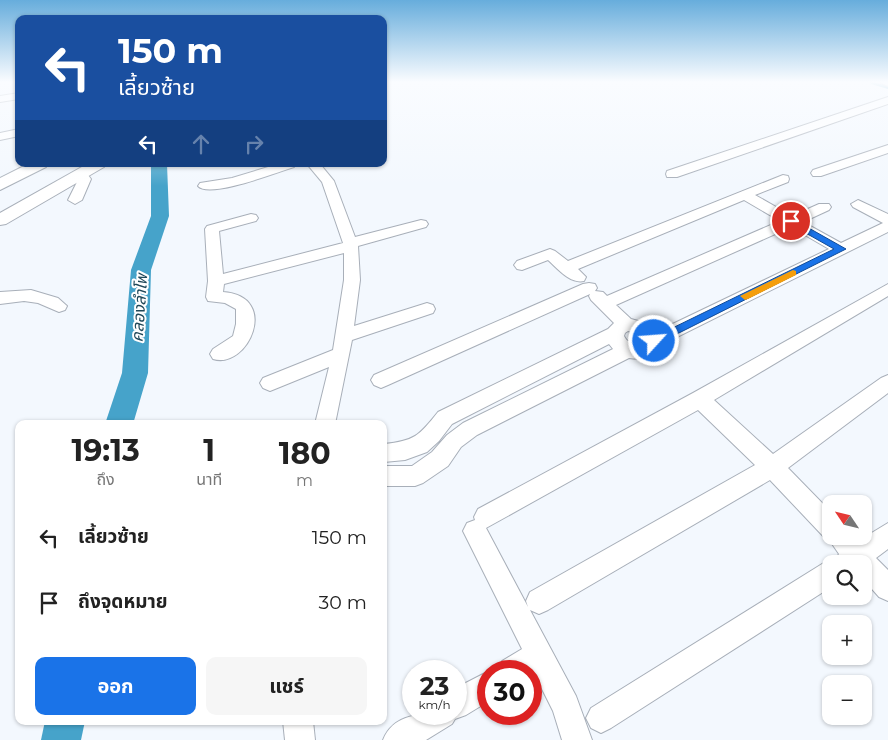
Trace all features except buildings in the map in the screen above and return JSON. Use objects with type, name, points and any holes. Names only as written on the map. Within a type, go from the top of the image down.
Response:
[{"type":"main road","points":[[0,173],[15,166]]},
{"type":"main road","points":[[0,185],[34,167]]},
{"type":"main road","points":[[0,203],[85,168]]},
{"type":"main road","points":[[0,220],[85,168]]},
{"type":"street","points":[[672,174],[840,117]]},
{"type":"street","points":[[0,137],[15,133]]},
{"type":"street","points":[[816,173],[888,149]]},
{"type":"street","points":[[205,186],[234,182],[281,167]]},
{"type":"street","points":[[316,167],[328,181],[351,245],[352,280],[342,345],[325,420]]},
{"type":"street","points":[[75,200],[85,179],[85,168]]},
{"type":"street","points":[[568,268],[783,179]]},
{"type":"street","points":[[745,195],[841,249]]},
{"type":"street","points":[[858,204],[888,220]]},
{"type":"street","points":[[604,303],[824,207]]},
{"type":"street","points":[[219,354],[232,348],[246,333],[244,306],[228,298],[214,297],[216,281],[212,229],[251,218]]},
{"type":"street","points":[[216,281],[421,224]]},
{"type":"street","points":[[522,265],[550,254],[568,268],[604,303],[621,329],[618,343],[628,350],[646,352],[653,346],[654,341],[888,226]]},
{"type":"street","points":[[381,380],[589,288]]},
{"type":"street","points":[[577,740],[566,706],[539,655],[481,524],[888,289]]},
{"type":"street","points":[[0,298],[23,295],[49,298],[59,306]]},
{"type":"street","points":[[270,383],[342,345],[427,309]]},
{"type":"street","points":[[387,453],[410,451],[432,436],[445,418],[621,329],[645,329],[654,341]]},
{"type":"street","points":[[387,476],[415,476],[440,459],[454,441],[470,429],[628,350]]},
{"type":"street","points":[[540,601],[772,467],[888,383]]},
{"type":"street","points":[[700,399],[772,467],[822,519]]},
{"type":"street","points":[[859,555],[888,535]]},
{"type":"street","points":[[872,576],[888,588]]},
{"type":"street","points":[[601,718],[822,579]]},
{"type":"street","points":[[531,660],[539,655]]},
{"type":"street","points":[[298,725],[300,740]]},
{"type":"street","points":[[398,740],[423,725]]},
{"type":"waterway","name":"คลองลำโพ","points":[[120,420],[135,373],[141,270],[160,216],[159,167]]},
{"type":"waterway","name":"คลองลำโพ","points":[[61,740],[64,725]]},
{"type":"slow traffic","points":[[745,296],[793,273]]},
{"type":"route","points":[[654,341],[841,249],[791,221]]}]
